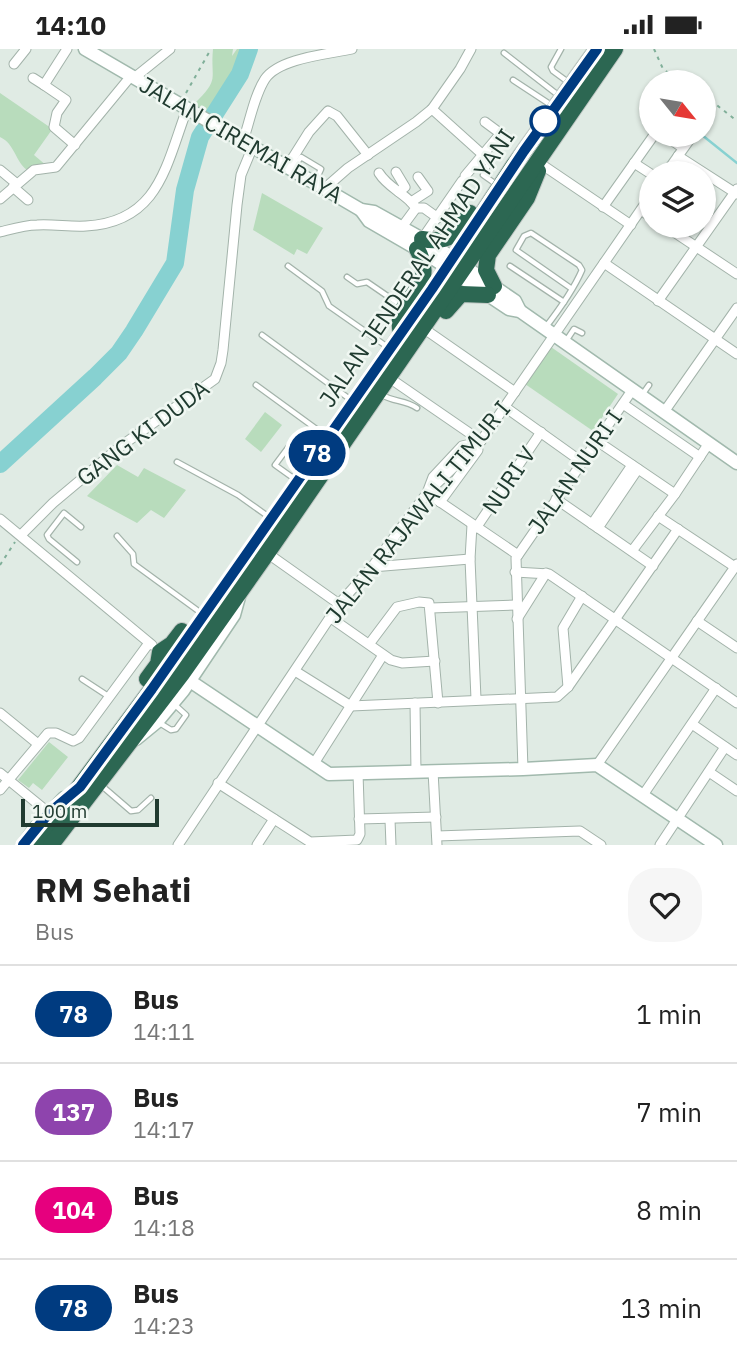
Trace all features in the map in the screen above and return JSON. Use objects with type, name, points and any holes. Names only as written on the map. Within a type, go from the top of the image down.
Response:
[{"type":"highway","name":"JALAN JENDERAL AHMAD YANI","points":[[37,844],[70,819],[128,745],[241,590],[424,326],[456,267],[512,146],[562,96],[597,49]]},
{"type":"highway","name":"JALAN JENDERAL AHMAD YANI","points":[[37,844],[224,588],[262,512],[344,395],[390,349],[456,267],[558,131],[615,49]]},
{"type":"highway","points":[[424,326],[439,317],[461,294],[491,290],[486,271],[488,254],[527,198],[558,131]]},
{"type":"highway","points":[[401,333],[398,323],[399,304],[425,275],[419,244],[445,240],[455,233],[512,146]]},
{"type":"highway","points":[[129,721],[130,705],[158,664],[155,647],[172,644],[190,605],[224,588]]},
{"type":"street","points":[[14,64],[26,49]]},
{"type":"street","points":[[44,85],[67,49]]},
{"type":"street","points":[[0,199],[34,170],[56,167],[132,77],[170,49]]},
{"type":"street","name":"GANG KI DUDA","points":[[21,535],[53,503],[121,446],[215,379],[223,350],[241,176],[242,140],[257,96],[270,72],[281,65],[352,49]]},
{"type":"street","points":[[319,186],[432,109],[471,49]]},
{"type":"street","name":"JALAN CIREMAI RAYA","points":[[89,50],[361,210],[374,212],[402,227],[419,244]]},
{"type":"street","points":[[33,78],[66,100],[57,113],[54,127],[75,145]]},
{"type":"street","points":[[0,232],[35,225],[88,226],[127,217],[146,202],[157,188],[186,108]]},
{"type":"street","points":[[432,109],[481,156]]},
{"type":"street","points":[[290,169],[309,132],[328,111],[337,116],[368,155]]},
{"type":"street","points":[[485,122],[512,146]]},
{"type":"street","points":[[419,244],[481,156],[512,146]]},
{"type":"street","points":[[603,207],[645,147]]},
{"type":"street","points":[[658,301],[736,192],[675,147]]},
{"type":"street","points":[[674,161],[684,147]]},
{"type":"street","points":[[634,163],[639,166]]},
{"type":"street","points":[[541,164],[631,225]]},
{"type":"street","points":[[0,170],[28,200]]},
{"type":"street","points":[[396,171],[405,187],[398,191]]},
{"type":"street","points":[[379,173],[390,187],[414,205],[424,208],[438,218]]},
{"type":"street","points":[[402,227],[414,205],[428,191],[418,177]]},
{"type":"street","name":"JALAN CIREMAI RAYA","points":[[361,210],[369,221],[419,244],[491,290],[509,309],[520,311],[641,390],[664,412],[737,463]]},
{"type":"street","name":"JALAN RAJAWALI TIMUR I","points":[[178,845],[339,604],[372,567],[427,493],[481,441],[516,392],[550,331],[604,263],[639,213]]},
{"type":"street","points":[[683,238],[737,274]]},
{"type":"street","points":[[604,263],[737,354]]},
{"type":"street","points":[[664,412],[737,308]]},
{"type":"street","points":[[424,326],[516,392]]},
{"type":"street","points":[[388,377],[481,441],[477,452],[440,502]]},
{"type":"street","name":"JALAN NURI I","points":[[518,555],[623,404],[641,390]]},
{"type":"street","points":[[623,404],[700,457]]},
{"type":"street","points":[[505,407],[583,462]]},
{"type":"street","name":"NURI V","points":[[474,527],[541,432]]},
{"type":"street","points":[[597,441],[675,494]]},
{"type":"street","points":[[632,551],[709,443]]},
{"type":"street","points":[[595,526],[635,467]]},
{"type":"street","points":[[427,493],[518,555],[515,572],[523,769]]},
{"type":"street","points":[[556,499],[653,566]]},
{"type":"street","points":[[597,765],[736,565],[658,516]]},
{"type":"street","points":[[0,519],[155,647],[108,697],[76,740],[52,733],[38,744],[0,790]]},
{"type":"street","points":[[474,527],[470,559],[476,699]]},
{"type":"street","points":[[295,671],[351,706],[557,697],[568,687],[678,529]]},
{"type":"street","points":[[267,553],[339,604]]},
{"type":"street","points":[[372,567],[470,559]]},
{"type":"street","points":[[515,572],[546,573],[737,702]]},
{"type":"street","points":[[517,619],[546,573]]},
{"type":"street","points":[[128,745],[146,733],[174,703],[234,615],[241,590]]},
{"type":"street","points":[[568,687],[563,628],[582,596]]},
{"type":"street","points":[[370,643],[397,607],[427,603],[431,608],[438,703]]},
{"type":"street","points":[[431,608],[517,605]]},
{"type":"street","points":[[331,618],[370,643],[383,655],[398,662],[435,661]]},
{"type":"street","points":[[697,621],[737,648]]},
{"type":"street","points":[[313,765],[383,655]]},
{"type":"street","points":[[190,681],[329,774],[597,765],[716,845]]},
{"type":"street","points":[[643,795],[716,688]]},
{"type":"street","points":[[415,703],[416,772]]},
{"type":"street","points":[[0,713],[38,744]]},
{"type":"street","points":[[692,724],[737,755]]},
{"type":"street","points":[[660,845],[725,747]]},
{"type":"street","points":[[433,771],[437,841],[580,831],[601,845]]},
{"type":"street","points":[[709,772],[735,785]]},
{"type":"street","points":[[0,773],[42,808]]},
{"type":"street","points":[[218,783],[310,842],[357,840],[360,834],[358,773]]},
{"type":"street","name":"JALAN JENDERAL AHMAD YANI","points":[[37,844],[42,808],[80,787]]},
{"type":"street","points":[[359,819],[436,817]]},
{"type":"street","name":"JALAN JENDERAL AHMAD YANI","points":[[62,845],[70,819]]},
{"type":"street","points":[[257,845],[274,819]]},
{"type":"street","points":[[390,820],[391,845]]},
{"type":"lane","points":[[561,49],[551,67],[562,96]]},
{"type":"lane","points":[[504,53],[562,96]]},
{"type":"lane","points":[[513,80],[562,96]]},
{"type":"lane","points":[[481,156],[489,165],[488,179]]},
{"type":"lane","points":[[550,331],[582,270],[579,265],[531,233],[524,236],[516,250],[572,289]]},
{"type":"lane","points":[[288,266],[322,291],[329,306],[390,349]]},
{"type":"lane","points":[[510,266],[564,302]]},
{"type":"lane","points":[[347,277],[357,285],[367,282],[399,304]]},
{"type":"lane","points":[[565,342],[574,329],[582,333]]},
{"type":"lane","points":[[262,335],[344,395]]},
{"type":"lane","points":[[256,385],[319,431]]},
{"type":"lane","points":[[378,393],[394,402],[405,401],[417,408]]},
{"type":"lane","points":[[288,475],[275,464],[290,445],[304,452]]},
{"type":"lane","points":[[177,462],[238,495],[262,512]]},
{"type":"lane","points":[[77,562],[47,535],[64,513],[81,527]]},
{"type":"lane","points":[[117,536],[133,554],[134,564],[190,605]]},
{"type":"lane","points":[[57,566],[67,554]]},
{"type":"lane","points":[[82,679],[108,697]]},
{"type":"lane","points":[[158,721],[171,730],[176,729],[186,715],[174,703]]},
{"type":"lane","points":[[98,783],[131,811],[138,810],[151,798]]},
{"type":"path","points":[[186,108],[211,49]]},
{"type":"path","points":[[654,49],[664,70]]},
{"type":"path","points":[[716,104],[737,121]]},
{"type":"path","points":[[0,565],[21,535]]},
{"type":"green space","points":[[213,49],[233,49],[232,56],[237,49],[243,49],[226,93],[208,112],[194,104],[211,83]]},
{"type":"green space","points":[[0,93],[51,128],[34,155],[47,166],[34,165],[27,170],[9,144],[0,137]]},
{"type":"green space","points":[[262,193],[323,228],[307,254],[297,249],[294,255],[253,230]]},
{"type":"green space","points":[[551,347],[618,394],[593,431],[525,384]]},
{"type":"green space","points":[[265,412],[282,425],[261,452],[245,439]]},
{"type":"green space","points":[[117,465],[138,477],[144,468],[186,490],[164,518],[151,510],[137,523],[87,496]]},
{"type":"green space","points":[[49,742],[68,757],[42,790],[33,783],[29,788],[18,780]]},
{"type":"waterway","points":[[0,464],[119,353],[175,263],[185,190],[200,137],[240,74],[249,49]]},
{"type":"waterway","points":[[716,146],[737,163]]},
{"type":"bus line","name":"78","points":[[23,845],[49,813],[80,787],[152,689],[597,49]]}]
